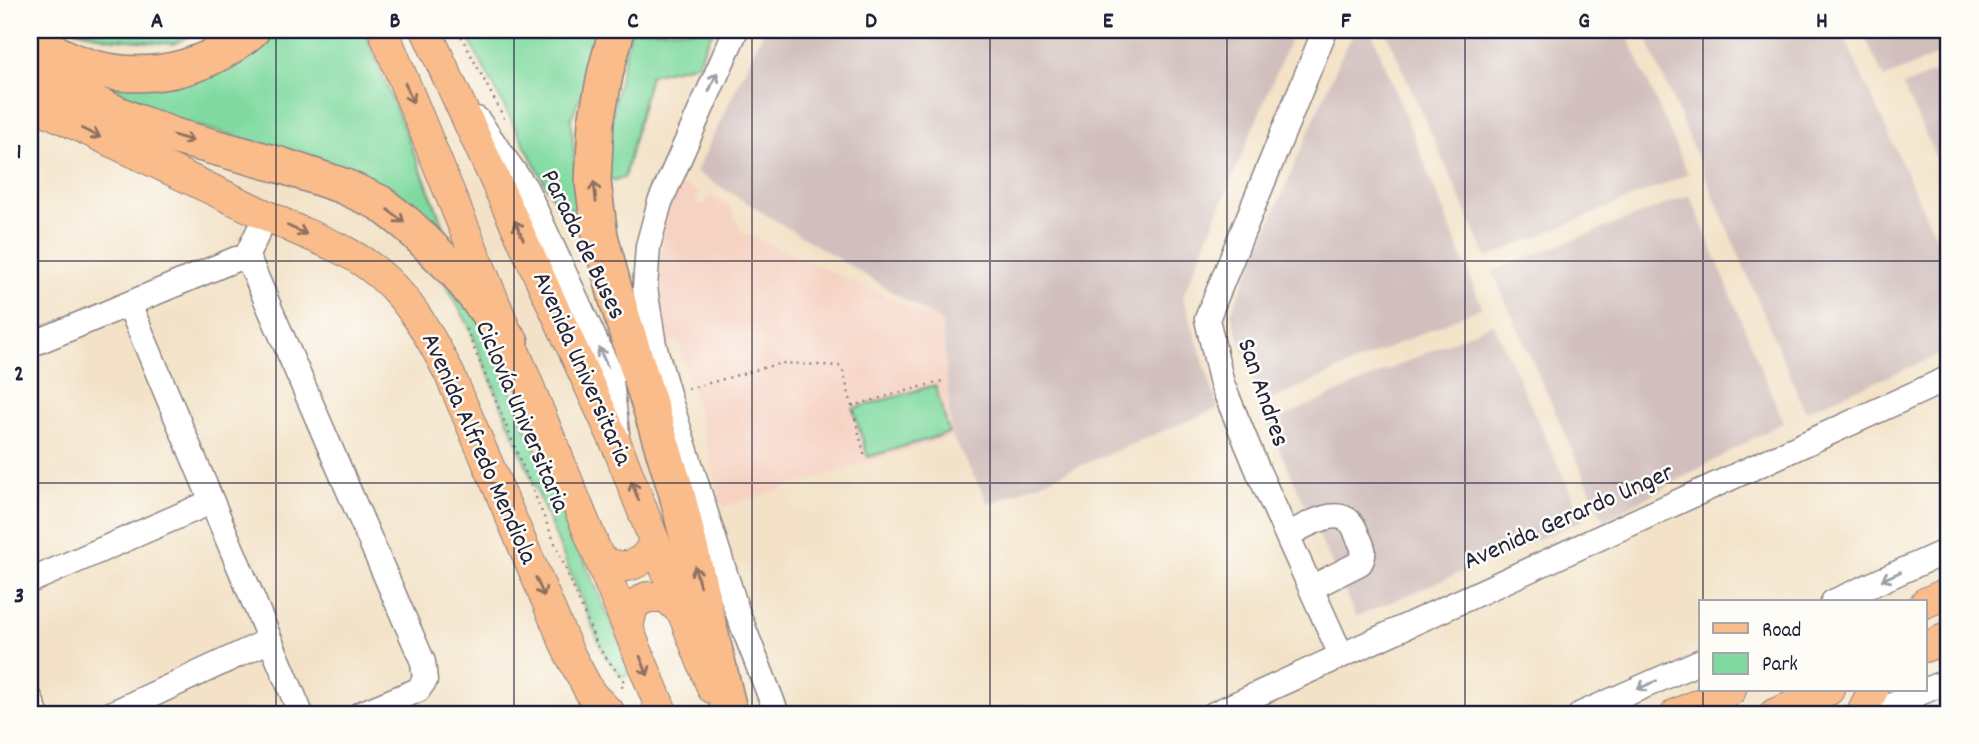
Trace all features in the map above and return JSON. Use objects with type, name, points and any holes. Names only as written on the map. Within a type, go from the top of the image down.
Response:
[{"type":"highway","points":[[30,36],[61,55],[92,67],[135,74],[174,71],[211,59],[252,30]]},
{"type":"highway","points":[[617,30],[596,122],[593,182],[600,236],[677,494],[670,537],[730,714]]},
{"type":"highway","points":[[30,75],[177,137],[280,165],[343,186],[380,203],[407,224],[457,272],[511,342]]},
{"type":"highway","points":[[669,398],[684,488],[670,537]]},
{"type":"main road","name":"Avenida Universitaria","points":[[383,30],[663,714]]},
{"type":"main road","name":"Avenida Universitaria","points":[[426,30],[618,448],[670,537],[681,612],[722,714]]},
{"type":"main road","name":"Avenida Alfredo Mendiola","points":[[30,103],[266,216],[335,246],[370,266],[397,290],[432,340],[449,373],[569,653],[591,694],[616,703]]},
{"type":"main road","points":[[600,559],[618,567],[636,564],[670,537]]},
{"type":"main road","points":[[1926,603],[1949,592]]},
{"type":"main road","points":[[628,628],[633,605],[647,597],[666,597],[681,612]]},
{"type":"main road","points":[[1926,647],[1949,636]]},
{"type":"main road","points":[[1676,714],[1726,692]]},
{"type":"main road","points":[[1774,714],[1824,692]]},
{"type":"main road","points":[[1861,714],[1872,692]]},
{"type":"street","points":[[736,30],[660,202],[648,246],[645,288],[654,345],[669,398],[737,611],[777,714]]},
{"type":"street","name":"San Andres","points":[[1325,30],[1207,318],[1222,384],[1341,655]]},
{"type":"street","points":[[245,259],[266,216]]},
{"type":"street","points":[[30,345],[236,259],[245,259],[251,265],[423,663],[425,680],[418,690],[360,714]]},
{"type":"street","points":[[129,304],[301,714]]},
{"type":"street","name":"Avenida Gerardo Unger","points":[[1214,714],[1949,378]]},
{"type":"street","points":[[30,581],[211,502]]},
{"type":"street","points":[[1287,535],[1324,519],[1344,517],[1351,522],[1363,546],[1364,556],[1360,563],[1311,588]]},
{"type":"street","points":[[1837,600],[1949,550]]},
{"type":"street","points":[[111,714],[270,640]]},
{"type":"street","points":[[1581,714],[1699,662]]},
{"type":"street","points":[[1926,690],[1949,680]]},
{"type":"street","points":[[1873,714],[1922,692]]},
{"type":"street","points":[[30,698],[36,714]]},
{"type":"path","name":"Ciclovía Universitaria","points":[[462,322],[598,647],[624,681],[616,703]]},
{"type":"path","points":[[669,398],[781,363],[820,366],[834,364],[842,371],[865,457]]},
{"type":"path","points":[[852,406],[942,381]]},
{"type":"shaded area","points":[[764,30],[1294,30],[1183,296],[1218,408],[989,504],[952,437],[942,322],[696,172]]},
{"type":"shaded area","points":[[1358,30],[1371,30],[1482,307],[1261,404],[1231,313],[1346,45]]},
{"type":"shaded area","points":[[1385,30],[1625,30],[1688,174],[1487,258]]},
{"type":"shaded area","points":[[1643,30],[1841,30],[1949,266],[1949,351],[1805,411]]},
{"type":"shaded area","points":[[1862,30],[1949,30],[1949,50],[1884,78]]},
{"type":"shaded area","points":[[1949,66],[1949,187],[1903,86]]},
{"type":"shaded area","points":[[681,184],[699,192],[696,202],[705,205],[711,196],[729,204],[740,231],[942,322],[952,437],[723,507],[679,342],[659,339],[659,274],[666,222],[666,196]]},
{"type":"shaded area","points":[[1690,195],[1783,422],[1604,521],[1492,271]]},
{"type":"shaded area","points":[[1493,323],[1583,520],[1356,617],[1268,424]]},
{"type":"green space","points":[[75,30],[203,30],[173,44],[108,38]]},
{"type":"green space","points":[[280,30],[364,30],[452,247],[419,209],[311,157],[139,110],[30,60],[30,45],[176,85],[262,47]]},
{"type":"green space","points":[[464,30],[607,30],[571,119],[579,209],[558,208]]},
{"type":"green space","points":[[630,30],[713,30],[697,64],[650,75],[624,178],[608,181],[604,150]]},
{"type":"green space","points":[[427,255],[482,324],[632,671],[623,678],[605,656],[468,324],[445,283],[419,261]]},
{"type":"green space","points":[[935,385],[949,433],[868,457],[853,409]]}]
